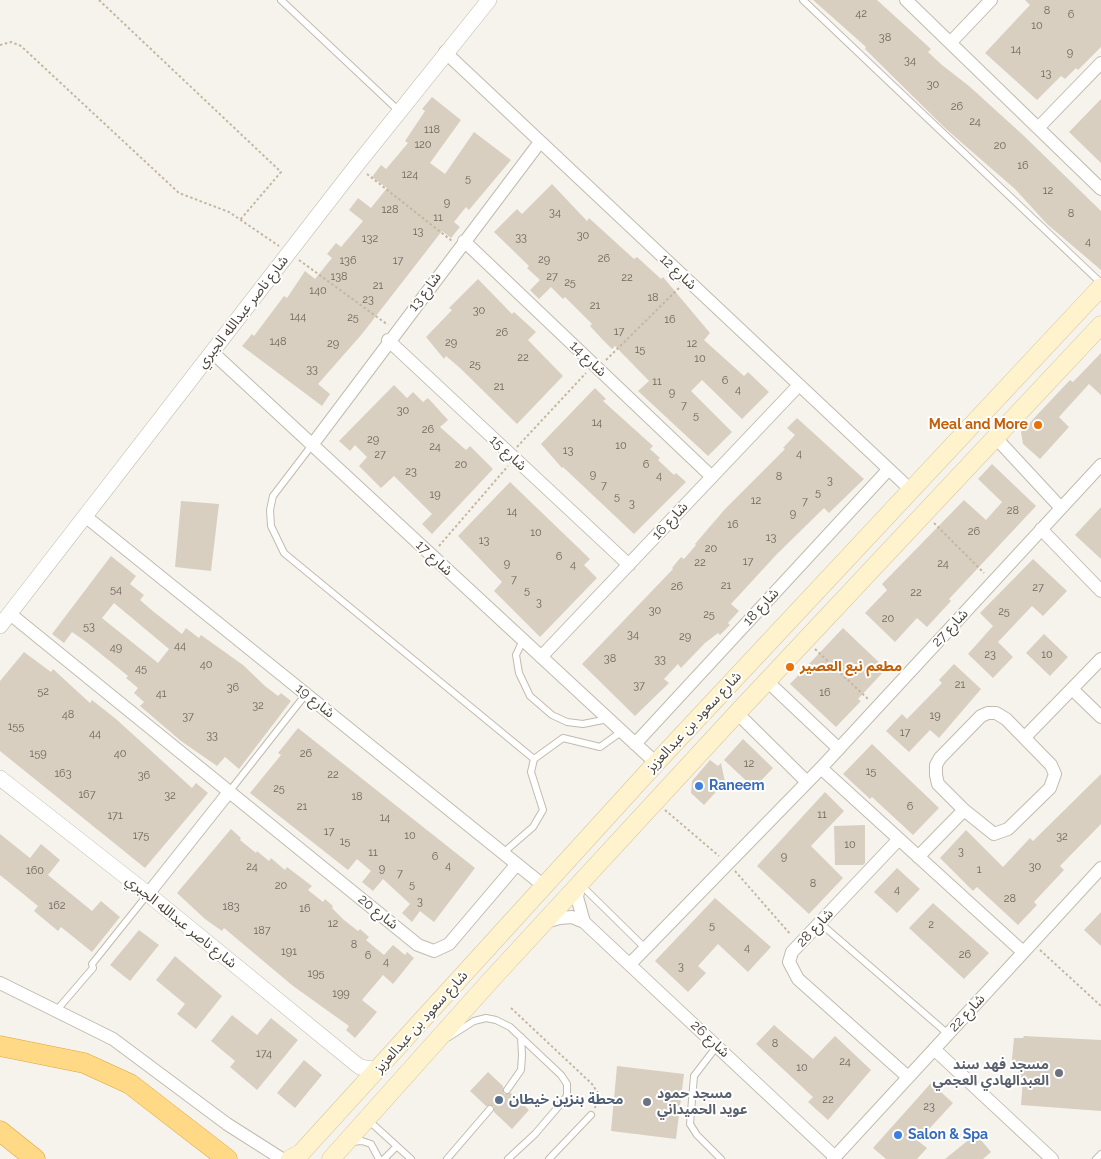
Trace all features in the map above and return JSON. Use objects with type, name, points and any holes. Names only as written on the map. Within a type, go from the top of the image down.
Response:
[{"type":"highway","points":[[0,1046],[84,1063],[130,1084],[227,1159]]},
{"type":"highway","points":[[0,1131],[34,1159]]},
{"type":"main road","name":"شارع سعود بن عبدالعزيز","points":[[297,1157],[367,1074],[453,987],[656,763],[1101,287]]},
{"type":"main road","name":"شارع سعود بن عبدالعزيز","points":[[330,1159],[490,981],[737,713],[1101,325]]},
{"type":"main road","points":[[793,618],[796,631],[808,638]]},
{"type":"main road","points":[[776,636],[785,639],[790,644],[789,658]]},
{"type":"main road","points":[[472,966],[477,978],[490,981]]},
{"type":"main road","points":[[453,987],[460,987],[467,991],[470,997],[469,1005]]},
{"type":"street","name":"شارع ناصر عبدالله الجبري","points":[[4,620],[445,52],[489,0]]},
{"type":"street","points":[[906,0],[1101,189]]},
{"type":"street","points":[[951,42],[990,0]]},
{"type":"street","name":"شارع 12","points":[[445,52],[912,491]]},
{"type":"street","points":[[1039,127],[1101,63]]},
{"type":"street","name":"شارع 13","points":[[312,445],[392,335],[540,142]]},
{"type":"street","name":"شارع 14","points":[[462,244],[712,477]]},
{"type":"street","name":"شارع 15","points":[[392,335],[514,459],[628,564]]},
{"type":"street","name":"شارع 17","points":[[212,352],[656,763]]},
{"type":"street","name":"شارع 16","points":[[541,657],[799,385]]},
{"type":"street","points":[[996,438],[1061,508]]},
{"type":"street","name":"شارع 27","points":[[630,964],[839,749],[1101,465]]},
{"type":"street","name":"شارع 18","points":[[634,744],[888,470]]},
{"type":"street","name":"شارع 19","points":[[85,516],[544,886]]},
{"type":"street","points":[[1041,529],[1101,591]]},
{"type":"street","name":"شارع 20","points":[[4,620],[230,792],[418,945],[434,951],[449,944],[517,864]]},
{"type":"street","points":[[1025,737],[1101,659]]},
{"type":"street","points":[[767,681],[839,749]]},
{"type":"street","points":[[1072,689],[1101,717]]},
{"type":"street","points":[[737,713],[807,782]]},
{"type":"street","points":[[988,713],[996,713],[1025,737],[1051,765],[1055,774],[1050,788],[1008,829],[994,834],[986,830],[938,784],[936,765],[940,758],[981,716],[988,713]]},
{"type":"street","points":[[821,768],[1023,952]]},
{"type":"street","name":"شارع ناصر عبدالله الجبري","points":[[0,778],[148,894],[367,1074]]},
{"type":"street","points":[[148,894],[230,792]]},
{"type":"street","points":[[918,857],[964,810]]},
{"type":"street","name":"شارع 28","points":[[899,839],[792,952],[788,962],[798,979],[908,1078]]},
{"type":"street","name":"شارع 22","points":[[834,1158],[1101,868]]},
{"type":"street","points":[[580,884],[577,897],[584,922]]},
{"type":"street","points":[[544,923],[560,918],[572,917],[584,922]]},
{"type":"street","name":"شارع 26","points":[[584,922],[834,1158]]},
{"type":"street","points":[[0,983],[113,1038],[211,1113],[282,1159]]},
{"type":"street","points":[[934,1049],[1052,1159]]},
{"type":"lane","points":[[281,0],[399,111]]},
{"type":"lane","points":[[803,0],[1101,283]]},
{"type":"lane","points":[[312,445],[273,496],[270,510],[271,526],[284,553],[534,758]]},
{"type":"lane","points":[[523,640],[516,655],[519,674],[530,696],[552,715],[566,722],[583,724],[608,719]]},
{"type":"lane","points":[[230,792],[306,694]]},
{"type":"lane","points":[[504,853],[533,827],[543,810],[531,772],[534,758],[563,738],[600,746],[621,732]]},
{"type":"lane","points":[[580,884],[645,948]]},
{"type":"lane","points":[[56,1011],[93,968],[92,964],[148,894]]},
{"type":"lane","points":[[820,923],[948,1034]]},
{"type":"lane","points":[[425,1053],[474,1021],[486,1018],[496,1020],[510,1027],[561,1075],[567,1084],[567,1095],[535,1134],[508,1159]]},
{"type":"lane","points":[[507,1090],[521,1070],[520,1037]]},
{"type":"lane","points":[[717,1046],[694,1076],[690,1124],[697,1135],[721,1159]]},
{"type":"lane","points":[[447,1159],[490,1109]]},
{"type":"lane","points":[[549,1159],[591,1115]]},
{"type":"lane","points":[[366,1118],[411,1159]]},
{"type":"lane","points":[[345,1142],[362,1141],[371,1144],[379,1159]]},
{"type":"lane","points":[[384,1159],[396,1147]]},
{"type":"lane","points":[[1096,1159],[1101,1154]]},
{"type":"path","points":[[99,0],[281,172],[240,220]]},
{"type":"path","points":[[0,45],[11,42],[21,46],[179,194],[229,212],[289,253],[392,335]]},
{"type":"path","points":[[356,166],[462,244]]},
{"type":"path","points":[[431,556],[514,459],[516,448],[594,365],[605,361],[687,281]]},
{"type":"path","points":[[924,514],[993,581]]},
{"type":"path","points":[[808,638],[878,707]]},
{"type":"path","points":[[1032,943],[1101,1006]]},
{"type":"path","points":[[511,1008],[598,1093],[598,1103],[591,1115]]},
{"type":"building","points":[[813,0],[877,0],[931,49],[928,52],[942,65],[969,86],[1023,135],[1101,211],[1101,270],[1047,224],[1015,189],[946,129],[865,49],[866,47]]},
{"type":"building","points":[[1025,0],[1101,0],[1101,47],[1078,70],[1076,68],[1065,79],[1061,76],[1037,100],[985,53],[1030,5]]},
{"type":"building","points":[[432,97],[461,120],[430,163],[445,174],[474,132],[511,160],[469,210],[466,207],[454,222],[460,227],[451,238],[442,231],[362,334],[318,384],[330,394],[322,406],[242,346],[252,334],[254,336],[284,296],[287,298],[305,271],[315,279],[332,258],[327,254],[336,243],[341,247],[363,221],[349,210],[358,198],[371,208],[387,188],[372,177],[381,165],[386,169],[408,143],[405,141],[425,111],[422,109]]},
{"type":"building","points":[[1101,99],[1101,163],[1069,132]]},
{"type":"building","points":[[552,184],[587,221],[589,218],[634,259],[637,257],[661,279],[663,277],[710,333],[704,340],[744,376],[748,372],[769,392],[742,419],[702,380],[691,391],[732,432],[708,456],[638,391],[649,381],[615,346],[612,349],[590,326],[592,324],[565,297],[563,299],[551,287],[539,299],[530,290],[540,280],[527,268],[529,266],[494,232],[517,209],[522,214]]},
{"type":"building","points":[[478,279],[512,314],[514,312],[536,332],[528,340],[563,376],[517,424],[460,368],[446,356],[444,359],[426,337],[452,310],[449,308]]},
{"type":"building","points":[[1101,353],[1101,395],[1089,384],[1059,417],[1069,427],[1040,459],[1023,444],[1021,432],[1070,380],[1073,382]]},
{"type":"building","points":[[394,385],[407,398],[413,392],[423,402],[428,398],[448,420],[440,427],[466,450],[470,446],[493,469],[432,534],[422,524],[432,514],[394,476],[381,488],[359,466],[367,457],[355,445],[350,451],[339,441]]},
{"type":"building","points":[[595,388],[606,399],[603,401],[653,446],[650,449],[660,458],[658,460],[674,475],[676,473],[686,482],[634,534],[562,468],[541,444]]},
{"type":"building","points":[[797,418],[864,479],[829,513],[824,508],[777,554],[731,604],[739,611],[728,623],[730,625],[720,635],[718,633],[705,643],[681,668],[678,664],[664,679],[669,683],[635,716],[582,664],[673,569],[681,557],[684,559],[725,509],[785,449],[783,448],[795,435],[787,428]]},
{"type":"building","points":[[992,464],[1036,506],[949,599],[951,601],[927,627],[917,618],[895,642],[865,613],[887,590],[882,584],[964,500],[986,520],[1002,502],[978,479]]},
{"type":"building","points":[[510,482],[590,559],[584,565],[597,578],[540,637],[494,591],[502,582],[458,536]]},
{"type":"building","points":[[181,501],[219,504],[211,571],[175,567]]},
{"type":"building","points":[[1101,507],[1101,559],[1075,535]]},
{"type":"building","points":[[111,556],[136,576],[130,584],[144,595],[140,600],[154,612],[182,634],[186,628],[199,638],[201,635],[243,665],[278,696],[281,693],[291,701],[239,769],[225,757],[217,766],[181,741],[140,706],[144,702],[134,693],[138,688],[126,678],[128,676],[85,641],[72,632],[64,643],[52,634]],"holes":[[[114,603],[169,649],[158,663],[102,618]]]},
{"type":"building","points":[[1033,559],[1067,591],[1043,616],[1032,606],[998,642],[1013,657],[993,678],[968,654],[993,626],[980,613]]},
{"type":"building","points":[[843,628],[886,669],[858,699],[861,701],[836,727],[790,684]]},
{"type":"building","points":[[1044,634],[1068,657],[1050,676],[1026,653]]},
{"type":"building","points":[[24,652],[51,672],[53,669],[90,703],[92,700],[116,719],[192,788],[196,783],[208,793],[145,868],[0,751],[0,681]]},
{"type":"building","points":[[954,664],[981,689],[939,738],[930,730],[909,752],[886,731],[902,714],[907,719],[942,683],[939,680]]},
{"type":"building","points":[[298,728],[475,868],[434,922],[420,911],[412,922],[402,913],[410,904],[383,879],[373,891],[362,882],[371,871],[357,859],[348,870],[250,793],[281,755],[278,753]]},
{"type":"building","points":[[743,739],[773,768],[754,788],[724,760]]},
{"type":"building","points":[[872,744],[939,808],[913,835],[872,797],[870,799],[843,774]]},
{"type":"building","points":[[710,760],[718,766],[721,763],[725,782],[704,805],[691,793],[692,781]]},
{"type":"building","points":[[1101,774],[1101,824],[1060,866],[1064,870],[1034,902],[1037,905],[1018,925],[977,887],[973,891],[940,858],[966,830],[1003,867],[1030,838],[1033,841]]},
{"type":"building","points":[[825,792],[844,811],[811,846],[843,878],[809,914],[757,866]]},
{"type":"building","points":[[865,825],[865,863],[863,865],[835,865],[834,826]]},
{"type":"building","points":[[231,829],[241,838],[240,840],[256,853],[257,851],[269,861],[271,858],[285,870],[287,867],[312,886],[308,890],[323,902],[325,899],[344,920],[358,931],[360,929],[369,937],[366,940],[384,955],[393,945],[405,955],[407,952],[414,958],[393,984],[383,975],[362,1000],[377,1012],[355,1038],[346,1030],[349,1026],[293,986],[224,928],[222,931],[205,919],[177,893]]},
{"type":"building","points":[[0,834],[30,858],[41,844],[60,860],[48,875],[92,911],[101,901],[120,917],[92,952],[61,927],[58,931],[34,911],[38,906],[0,875]]},
{"type":"building","points":[[897,868],[920,889],[897,913],[874,892]]},
{"type":"building","points":[[715,898],[771,947],[748,972],[718,944],[698,966],[706,973],[688,992],[655,961]]},
{"type":"building","points":[[933,903],[989,953],[964,979],[909,928]]},
{"type":"building","points":[[1101,912],[1101,946],[1084,930]]},
{"type":"building","points":[[139,930],[159,945],[130,981],[110,965]]},
{"type":"building","points":[[175,956],[222,996],[196,1029],[177,1014],[185,1004],[156,980]]},
{"type":"building","points":[[232,1015],[257,1035],[271,1018],[298,1040],[257,1090],[230,1067],[235,1061],[211,1041]]},
{"type":"building","points":[[774,1025],[813,1059],[835,1036],[871,1070],[828,1120],[808,1102],[813,1097],[756,1044]]},
{"type":"building","name":"مسجد فهد سند العبدالهادي العجمي","points":[[1024,1036],[1101,1040],[1101,1111],[1021,1105],[1023,1078],[1018,1077],[1018,1069],[1011,1069],[1014,1038],[1023,1038]]},
{"type":"building","points":[[304,1060],[322,1075],[295,1108],[277,1093]]},
{"type":"building","name":"مسجد حمود عويد الحميداني","points":[[617,1066],[684,1074],[676,1139],[611,1131]]},
{"type":"building","name":"محطة بنزين خيطان","points":[[488,1072],[503,1086],[504,1094],[511,1093],[529,1110],[512,1129],[494,1112],[494,1106],[486,1106],[470,1091]]},
{"type":"building","points":[[931,1083],[953,1103],[918,1141],[927,1148],[917,1159],[886,1159],[873,1148]]},
{"type":"building","points":[[976,1134],[991,1152],[983,1159],[945,1159]]},
{"type":"place","name":"Meal and More","points":[[1038,425]]},
{"type":"place","name":"مطعم نبع العصير","points":[[790,667]]},
{"type":"place","name":"Raneem","points":[[699,786]]},
{"type":"place","name":"مسجد فهد سند العبدالهادي العجمي","points":[[1059,1073]]},
{"type":"place","name":"محطة بنزين خيطان","points":[[499,1100]]},
{"type":"place","name":"مسجد حمود عويد الحميداني","points":[[647,1102]]},
{"type":"place","name":"Salon & Spa","points":[[898,1135]]}]
